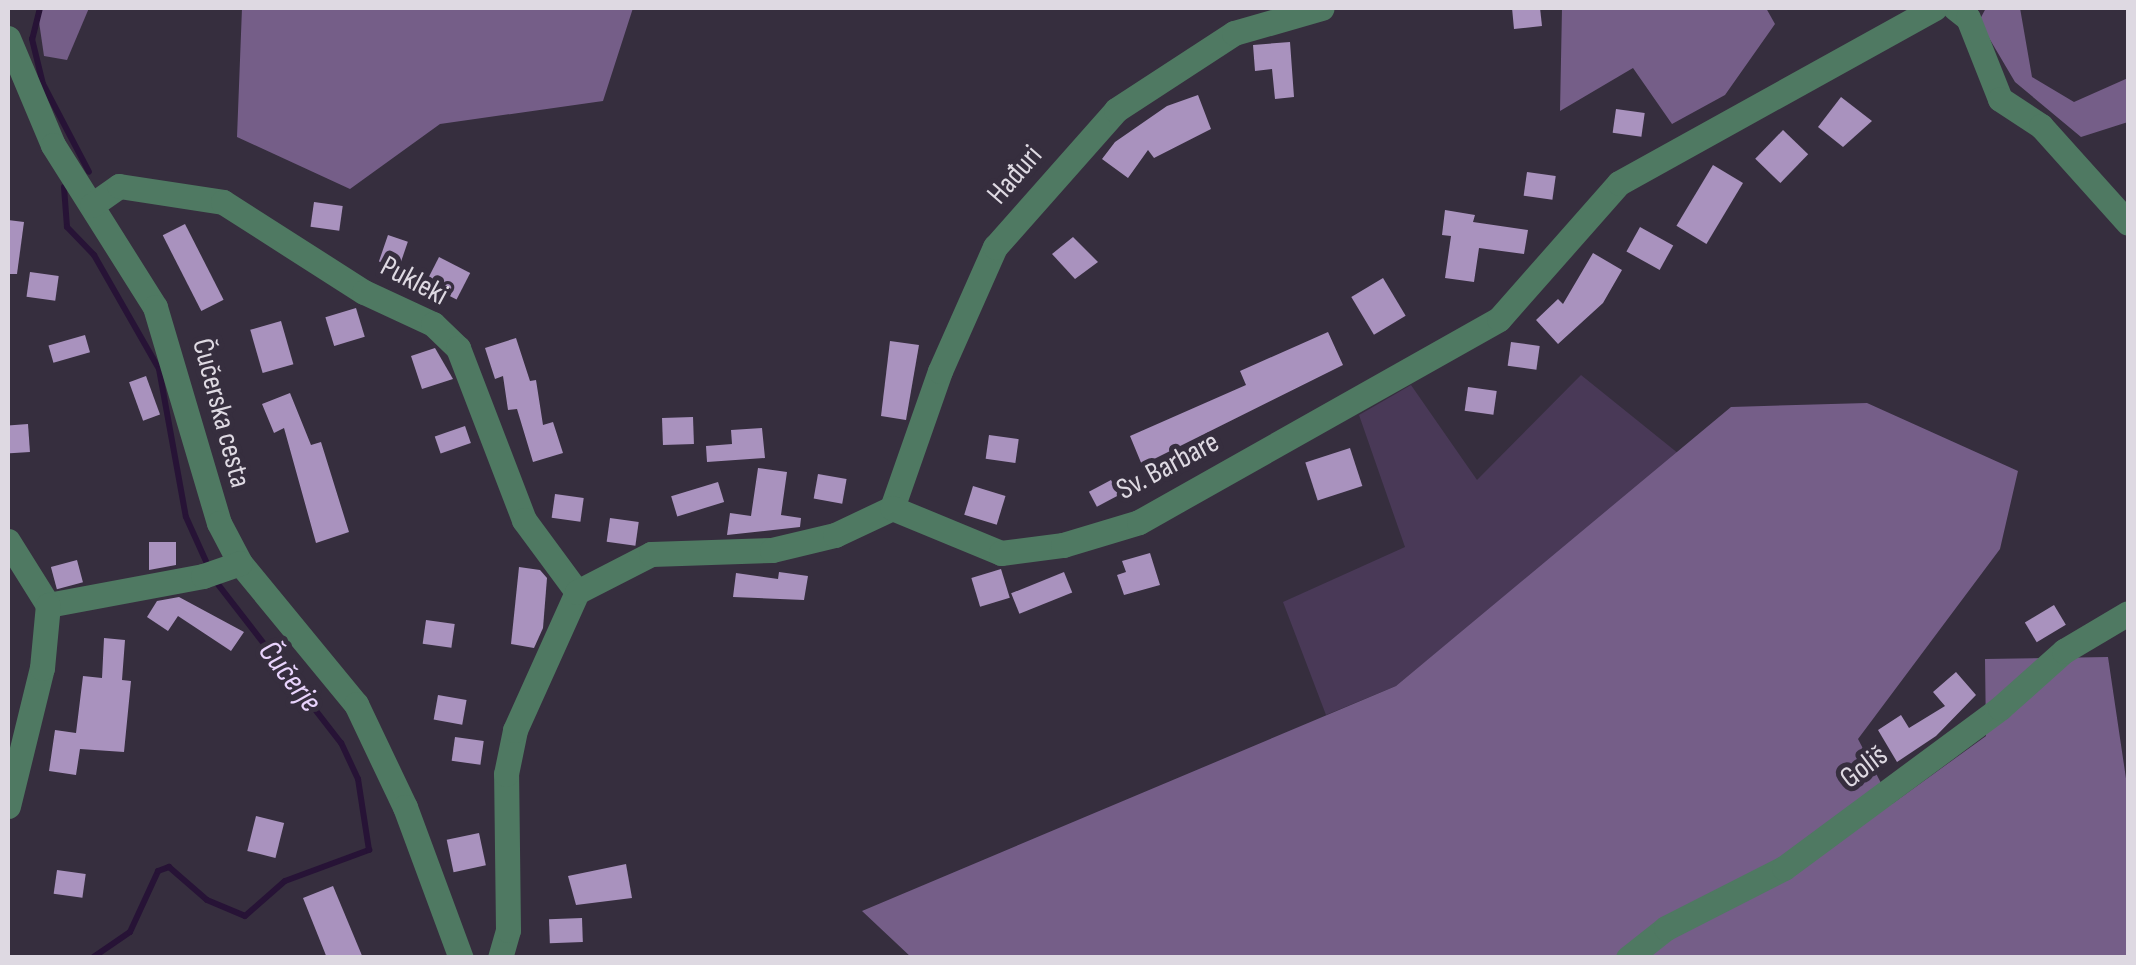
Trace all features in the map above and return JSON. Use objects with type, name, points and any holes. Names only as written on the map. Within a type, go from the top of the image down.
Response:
[{"type":"street","name":"Hađuri","points":[[892,508],[940,371],[995,248],[1116,110],[1234,32],[1322,8]]},
{"type":"street","name":"Sv. Barbare","points":[[892,508],[1002,553],[1063,545],[1139,522],[1499,319],[1619,184],[1935,8]]},
{"type":"street","points":[[1955,8],[1968,18],[2000,99],[2041,126],[2128,222]]},
{"type":"street","name":"Čučerska cesta","points":[[8,38],[53,145],[92,205],[171,346],[222,569],[356,704],[405,807],[461,958]]},
{"type":"street","name":"Pukleki","points":[[92,205],[119,186],[223,202],[338,276],[433,324],[458,348],[524,520],[576,592]]},
{"type":"street","points":[[500,958],[508,930],[506,774],[515,730],[576,592],[651,554],[772,550],[835,535],[892,508]]},
{"type":"street","points":[[8,542],[48,605],[42,668],[8,806]]},
{"type":"street","points":[[48,605],[222,569]]},
{"type":"street","name":"Goliš","points":[[1628,958],[1666,928],[1784,868],[2000,708],[2064,652],[2128,612]]},
{"type":"shaded area","points":[[37,8],[89,8],[67,60],[44,56]]},
{"type":"shaded area","points":[[242,8],[633,8],[603,101],[440,124],[350,189],[237,137]]},
{"type":"shaded area","points":[[1562,8],[1766,8],[1775,24],[1725,95],[1672,124],[1633,68],[1560,111]]},
{"type":"shaded area","points":[[1986,8],[2020,8],[2032,77],[2074,102],[2128,78],[2128,122],[2081,137],[2015,82],[1979,21]]},
{"type":"shaded area","points":[[1581,375],[1679,454],[1396,686],[1326,715],[1283,602],[1405,547],[1359,415],[1411,385],[1477,480]]},
{"type":"shaded area","points":[[1867,403],[2018,471],[2000,549],[1858,739],[1892,804],[1986,736],[1985,659],[2108,657],[2128,792],[2128,957],[912,958],[862,911],[1396,686],[1731,407]]},
{"type":"building","points":[[1512,8],[1540,8],[1542,26],[1514,29]]},
{"type":"building","points":[[1290,42],[1294,97],[1275,99],[1272,69],[1255,71],[1253,45]]},
{"type":"building","points":[[1198,95],[1211,129],[1154,158],[1148,150],[1128,178],[1102,159],[1115,142],[1167,106]]},
{"type":"building","points":[[1841,97],[1872,121],[1843,147],[1818,127]]},
{"type":"building","points":[[1616,109],[1645,113],[1641,137],[1613,133]]},
{"type":"building","points":[[1783,130],[1808,154],[1780,183],[1755,159]]},
{"type":"building","points":[[1713,165],[1743,183],[1706,244],[1676,226]]},
{"type":"building","points":[[1527,172],[1556,176],[1552,200],[1524,196]]},
{"type":"building","points":[[314,202],[343,206],[339,231],[311,227]]},
{"type":"building","points":[[1445,210],[1475,215],[1473,222],[1528,230],[1524,254],[1479,248],[1474,282],[1445,278],[1451,236],[1442,235]]},
{"type":"building","points":[[8,220],[24,222],[17,274],[8,274]]},
{"type":"building","points":[[185,224],[224,300],[201,311],[163,235]]},
{"type":"building","points":[[1640,227],[1673,245],[1660,270],[1626,251]]},
{"type":"building","points":[[388,235],[408,242],[399,268],[379,261]]},
{"type":"building","points":[[1073,237],[1098,262],[1075,279],[1052,254]]},
{"type":"building","points":[[1593,253],[1622,270],[1603,303],[1558,344],[1536,320],[1558,299],[1563,304]]},
{"type":"building","points":[[439,257],[470,273],[457,300],[425,284]]},
{"type":"building","points":[[30,272],[59,276],[55,301],[27,297]]},
{"type":"building","points":[[1383,278],[1406,316],[1374,335],[1351,297]]},
{"type":"building","points":[[356,308],[365,337],[334,346],[325,317]]},
{"type":"building","points":[[281,321],[293,364],[263,373],[250,330]]},
{"type":"building","points":[[1328,332],[1343,365],[1142,465],[1130,436],[1246,385],[1240,371]]},
{"type":"building","points":[[85,335],[90,352],[53,363],[48,345]]},
{"type":"building","points":[[516,338],[530,381],[536,380],[543,425],[553,422],[563,453],[533,462],[517,409],[508,410],[503,376],[495,379],[485,348]]},
{"type":"building","points":[[890,341],[919,345],[906,420],[881,416]]},
{"type":"building","points":[[1511,342],[1540,346],[1536,370],[1508,366]]},
{"type":"building","points":[[435,348],[453,379],[422,389],[411,356]]},
{"type":"building","points":[[146,376],[160,415],[143,421],[129,382]]},
{"type":"building","points":[[1468,387],[1497,391],[1493,415],[1465,411]]},
{"type":"building","points":[[290,393],[311,445],[321,442],[349,532],[316,543],[284,428],[274,433],[262,404]]},
{"type":"building","points":[[693,417],[694,444],[663,445],[662,418]]},
{"type":"building","points":[[28,424],[30,452],[10,453],[8,425]]},
{"type":"building","points":[[465,426],[471,443],[441,453],[435,436]]},
{"type":"building","points":[[762,428],[765,458],[707,462],[706,446],[732,444],[731,430]]},
{"type":"building","points":[[989,435],[1019,439],[1015,463],[986,459]]},
{"type":"building","points":[[1350,448],[1362,486],[1318,501],[1305,463]]},
{"type":"building","points":[[758,468],[787,472],[781,515],[801,518],[800,527],[727,535],[730,513],[751,516]]},
{"type":"building","points":[[818,474],[847,479],[842,504],[814,499]]},
{"type":"building","points":[[1111,480],[1119,495],[1097,507],[1089,492]]},
{"type":"building","points":[[718,482],[724,502],[677,516],[671,496]]},
{"type":"building","points":[[973,486],[1006,496],[997,525],[964,515]]},
{"type":"building","points":[[555,494],[584,498],[580,522],[552,518]]},
{"type":"building","points":[[610,518],[639,522],[635,546],[607,542]]},
{"type":"building","points":[[149,542],[176,542],[176,565],[149,570]]},
{"type":"building","points":[[1150,553],[1160,585],[1124,595],[1117,575],[1126,572],[1122,561]]},
{"type":"building","points":[[77,560],[83,582],[57,589],[51,567]]},
{"type":"building","points":[[519,567],[540,570],[547,578],[543,628],[534,648],[511,644]]},
{"type":"building","points":[[1001,569],[1010,598],[980,607],[971,578]]},
{"type":"building","points":[[779,572],[808,576],[804,600],[733,597],[736,573],[778,579]]},
{"type":"building","points":[[1064,572],[1072,592],[1019,614],[1011,593]]},
{"type":"building","points":[[179,597],[244,632],[231,651],[178,616],[168,631],[147,617],[157,601]]},
{"type":"building","points":[[2054,605],[2066,625],[2037,642],[2025,623]]},
{"type":"building","points":[[426,620],[455,624],[451,648],[423,644]]},
{"type":"building","points":[[104,638],[125,640],[122,680],[131,681],[124,752],[80,749],[76,775],[49,771],[55,730],[76,733],[83,676],[102,678]]},
{"type":"building","points":[[1956,672],[1976,695],[1936,736],[1897,762],[1878,730],[1901,715],[1909,728],[1945,706],[1933,692]]},
{"type":"building","points":[[438,695],[467,700],[462,725],[434,720]]},
{"type":"building","points":[[455,737],[484,741],[480,765],[452,761]]},
{"type":"building","points":[[256,816],[284,823],[275,858],[247,851]]},
{"type":"building","points":[[479,833],[486,865],[454,872],[447,840]]},
{"type":"building","points":[[626,864],[632,898],[576,905],[568,876]]},
{"type":"building","points":[[57,870],[86,874],[82,898],[54,894]]},
{"type":"building","points":[[333,886],[363,958],[327,958],[303,898]]},
{"type":"building","points":[[582,918],[583,942],[550,943],[549,919]]},
{"type":"waterway","name":"Čučerje","points":[[40,8],[32,39],[43,84],[89,172]]},
{"type":"waterway","name":"Čučerje","points":[[64,187],[67,227],[94,255],[159,369],[186,517],[209,568]]},
{"type":"waterway","name":"Čučerje","points":[[92,958],[130,932],[158,871],[169,867],[207,900],[245,916],[285,881],[369,850],[358,779],[341,743],[214,579]]}]
